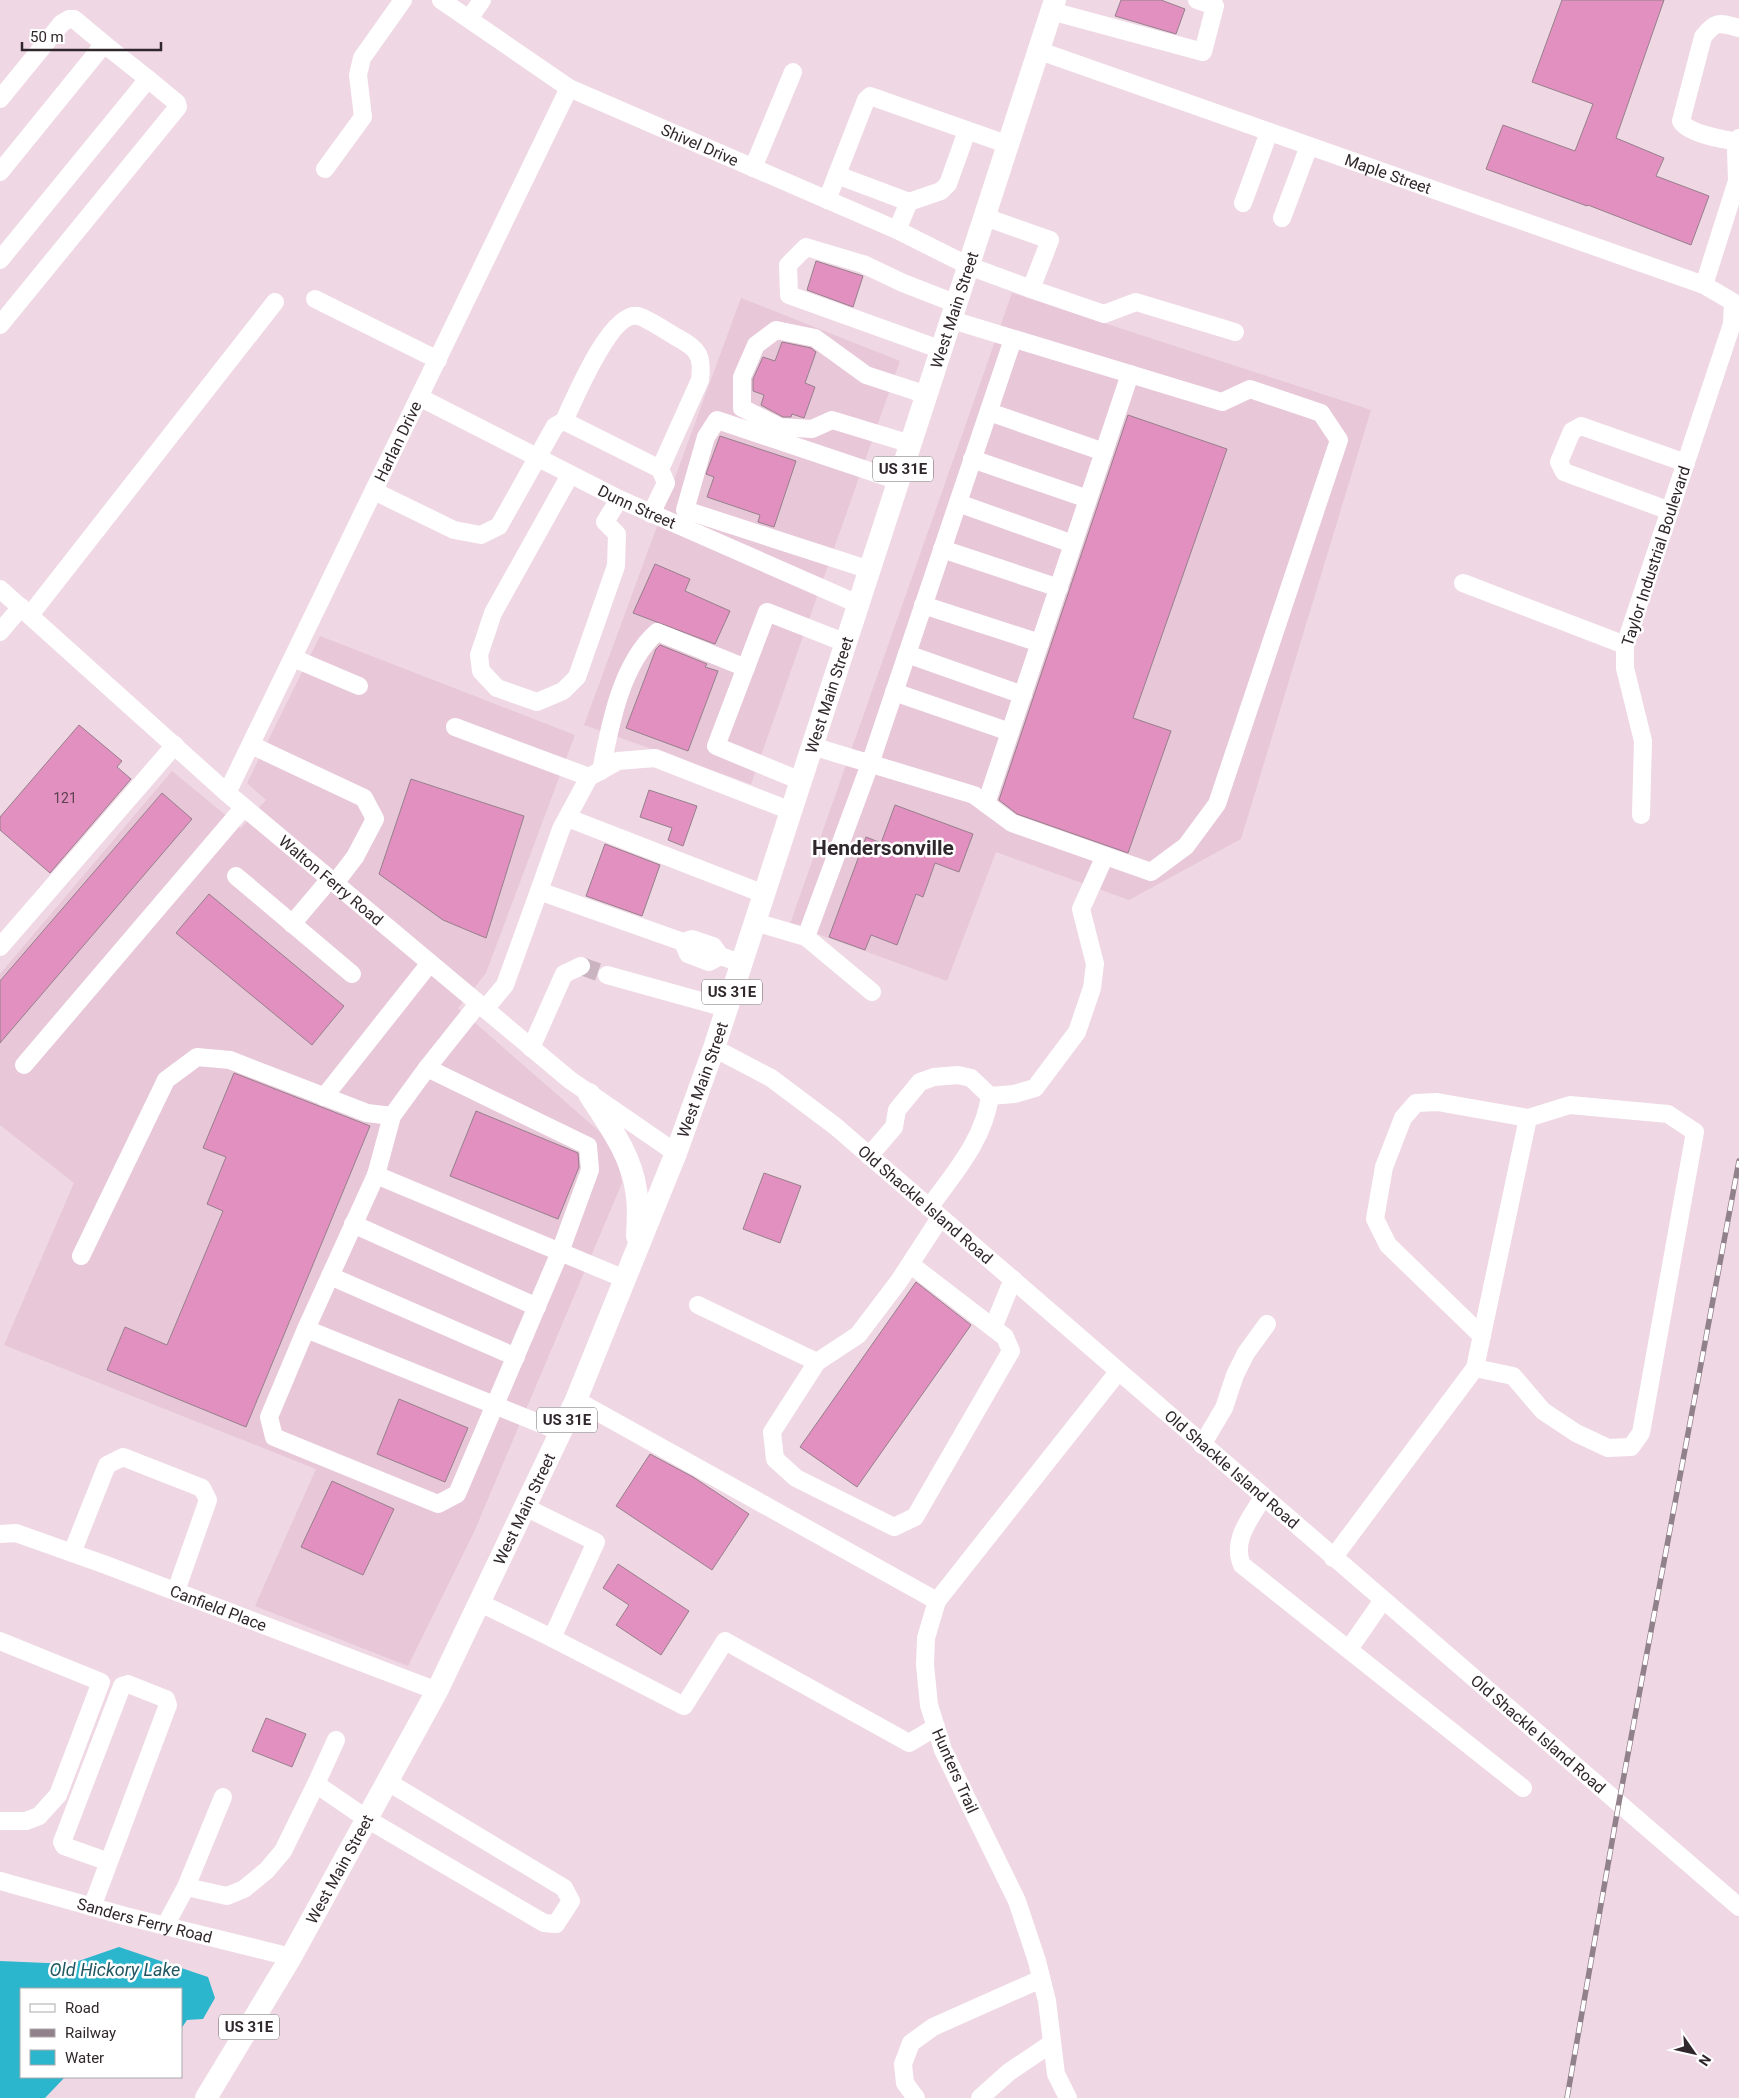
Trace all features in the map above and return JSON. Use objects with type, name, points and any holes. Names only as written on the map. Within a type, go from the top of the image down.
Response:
[{"type":"main road","name":"West Main Street","points":[[206,2098],[291,1957],[437,1691],[576,1400],[636,1252],[676,1153],[714,1048],[1040,51],[1053,6]]},
{"type":"main road","points":[[589,1094],[621,1146],[634,1177],[638,1207],[636,1252]]},
{"type":"street","points":[[325,169],[363,117],[358,75],[362,58],[403,0]]},
{"type":"street","name":"Shivel Drive","points":[[442,0],[569,88],[897,230],[970,266],[1104,314],[1136,302],[1235,332]]},
{"type":"street","points":[[469,19],[482,0]]},
{"type":"street","points":[[1053,6],[1203,52],[1215,6],[1197,0]]},
{"type":"street","points":[[0,99],[62,23],[69,19],[74,19],[177,103],[178,107],[0,325]]},
{"type":"street","points":[[1704,285],[1738,182],[1736,150],[1738,140],[1691,130],[1684,127],[1681,121],[1703,37],[1711,27],[1720,23],[1739,28]]},
{"type":"street","points":[[0,172],[104,44]]},
{"type":"street","name":"Maple Street","points":[[1040,51],[1704,285],[1733,302]]},
{"type":"street","points":[[753,168],[793,72]]},
{"type":"street","points":[[0,260],[148,79]]},
{"type":"street","name":"Harlan Drive","points":[[227,793],[569,88]]},
{"type":"street","points":[[827,200],[866,100],[870,96],[1008,145]]},
{"type":"street","points":[[837,175],[909,202],[941,191],[948,184],[966,131]]},
{"type":"street","points":[[1243,203],[1269,132]]},
{"type":"street","points":[[1282,218],[1309,146]]},
{"type":"street","points":[[897,230],[909,202]]},
{"type":"street","points":[[985,218],[1050,240],[1031,289]]},
{"type":"street","points":[[812,746],[974,795],[1012,822],[1151,872],[1186,846],[1217,804],[1339,440],[1321,413],[1250,389],[1222,402],[1013,339],[954,312],[903,283],[863,264],[806,247],[788,264],[789,295],[942,350]]},
{"type":"street","points":[[315,299],[438,360]]},
{"type":"street","points":[[0,632],[25,611],[274,302]]},
{"type":"street","name":"Taylor Industrial Boulevard","points":[[1641,815],[1642,741],[1626,668],[1625,645],[1732,324],[1733,302]]},
{"type":"street","points":[[374,491],[454,530],[481,535],[499,526],[555,426],[564,421],[597,356],[613,330],[628,317],[638,316],[697,350],[702,367],[700,380],[660,469]]},
{"type":"street","points":[[911,444],[832,420],[812,429],[780,427],[742,408],[742,377],[756,346],[776,330],[815,338],[866,375],[927,395]]},
{"type":"street","points":[[806,937],[870,764],[1013,339]]},
{"type":"street","points":[[986,804],[1130,374]]},
{"type":"street","name":"Dunn Street","points":[[419,397],[618,500],[858,604]]},
{"type":"street","points":[[988,412],[1104,452]]},
{"type":"street","points":[[870,570],[685,510],[706,437],[717,420],[899,481]]},
{"type":"street","points":[[564,421],[660,469],[666,483],[651,514]]},
{"type":"street","points":[[1670,512],[1564,472],[1559,462],[1572,431],[1581,426],[1686,463]]},
{"type":"street","points":[[972,459],[1088,499]]},
{"type":"street","points":[[570,475],[493,613],[479,655],[481,671],[497,688],[537,702],[563,691],[577,677],[616,566],[617,534],[605,522],[618,500]]},
{"type":"street","points":[[958,503],[1073,544]]},
{"type":"street","points":[[942,549],[1059,588]]},
{"type":"street","points":[[1463,583],[1625,645]]},
{"type":"street","name":"Walton Ferry Road","points":[[0,589],[244,808],[531,1048],[589,1094],[676,1153]]},
{"type":"street","points":[[923,605],[1040,643]]},
{"type":"street","points":[[801,780],[716,746],[767,612],[846,643]]},
{"type":"street","points":[[427,1068],[588,1146],[590,1170],[560,1252],[457,1494],[438,1504],[274,1437],[269,1417],[306,1329],[376,1175],[392,1116],[427,1068],[481,1006],[506,985],[538,891],[562,829],[595,774],[610,723],[629,671],[644,644],[657,632],[746,668]]},
{"type":"street","points":[[907,654],[1023,695]]},
{"type":"street","points":[[293,658],[359,686]]},
{"type":"street","points":[[894,692],[1010,732]]},
{"type":"street","points":[[456,728],[595,774],[618,761],[655,758],[791,811]]},
{"type":"street","points":[[0,947],[175,745]]},
{"type":"street","points":[[250,745],[364,798],[375,819],[355,857],[292,924]]},
{"type":"street","points":[[24,1065],[244,808]]},
{"type":"street","points":[[568,818],[764,894]]},
{"type":"street","points":[[869,1156],[894,1127],[897,1110],[920,1082],[934,1077],[958,1075],[972,1078],[990,1096],[1014,1094],[1035,1088],[1077,1032],[1092,988],[1095,964],[1081,909],[1105,856]]},
{"type":"street","points":[[236,876],[352,974]]},
{"type":"street","points":[[538,891],[682,942],[688,954],[710,962],[720,956],[741,964]]},
{"type":"street","points":[[755,922],[806,937],[872,992]]},
{"type":"street","points":[[324,1096],[430,963]]},
{"type":"street","points":[[531,1048],[564,974],[581,966]]},
{"type":"street","points":[[607,974],[726,1008]]},
{"type":"street","name":"Old Shackle Island Road","points":[[714,1048],[771,1078],[835,1126],[1739,1907]]},
{"type":"street","points":[[81,1256],[166,1080],[197,1056],[230,1060],[367,1114],[392,1116]]},
{"type":"street","points":[[910,1264],[1004,1337],[1011,1351],[915,1517],[894,1526],[796,1478],[775,1459],[772,1432],[817,1362],[858,1335],[910,1264],[935,1213],[974,1145],[988,1108],[990,1096]]},
{"type":"street","points":[[1475,1368],[1513,1376],[1543,1411],[1576,1433],[1608,1448],[1631,1447],[1641,1433],[1695,1132],[1668,1114],[1570,1105],[1528,1118],[1437,1102],[1416,1103],[1402,1118],[1384,1167],[1375,1219],[1388,1245],[1482,1336]]},
{"type":"street","points":[[1333,1558],[1475,1368],[1528,1118]]},
{"type":"street","points":[[376,1175],[625,1279]]},
{"type":"street","points":[[353,1224],[537,1307]]},
{"type":"street","points":[[330,1276],[516,1357]]},
{"type":"street","points":[[993,1328],[1013,1279]]},
{"type":"street","points":[[698,1305],[817,1362]]},
{"type":"street","points":[[1202,1445],[1224,1408],[1235,1375],[1246,1353],[1267,1324]]},
{"type":"street","points":[[306,1329],[561,1432]]},
{"type":"street","name":"Hunters Trail","points":[[1068,2098],[1056,2074],[1047,2001],[1042,1979],[1017,1901],[943,1750],[929,1705],[925,1666],[926,1638],[937,1601],[1118,1372]]},
{"type":"street","points":[[576,1400],[937,1601]]},
{"type":"street","points":[[72,1553],[107,1465],[123,1457],[202,1488],[208,1500],[176,1592]]},
{"type":"street","points":[[1263,1497],[1238,1544],[1238,1553],[1242,1564],[1523,1788]]},
{"type":"street","points":[[525,1507],[596,1542],[552,1638]]},
{"type":"street","name":"Canfield Place","points":[[0,1534],[16,1533],[72,1553],[437,1691]]},
{"type":"street","points":[[1349,1649],[1384,1600]]},
{"type":"street","points":[[480,1603],[684,1706],[725,1641],[909,1743],[936,1727]]},
{"type":"street","points":[[0,1641],[101,1682],[58,1795],[38,1816],[26,1820],[1,1822]]},
{"type":"street","points":[[92,1906],[109,1862],[168,1704],[166,1699],[128,1684],[122,1686],[62,1842],[64,1846],[109,1862]]},
{"type":"street","points":[[186,1887],[227,1896],[244,1889],[267,1870],[283,1851],[336,1740]]},
{"type":"street","points":[[316,1784],[368,1819],[544,1923],[556,1924],[571,1901],[564,1888],[388,1782]]},
{"type":"street","points":[[165,1926],[186,1887],[223,1796]]},
{"type":"street","name":"Sanders Ferry Road","points":[[0,1881],[165,1926],[291,1957]]},
{"type":"street","points":[[916,2098],[904,2083],[903,2064],[911,2043],[933,2027],[1042,1979]]},
{"type":"street","points":[[980,2098],[1009,2072],[1052,2043]]},
{"type":"shaded area","points":[[1012,293],[1371,410],[1241,839],[1129,900],[996,852],[947,981],[790,924]]},
{"type":"shaded area","points":[[741,298],[900,361],[751,784],[584,725]]},
{"type":"shaded area","points":[[320,636],[575,735],[486,973],[458,1008],[600,1132],[616,1152],[622,1183],[474,1532],[408,1666],[255,1606],[316,1469],[4,1345],[74,1183],[0,1125],[0,974],[172,771],[241,828],[266,800],[247,783]]},
{"type":"water","name":"Old Hickory Lake","points":[[119,1947],[208,1977],[215,1998],[203,2019],[187,2020],[182,2028],[182,1988],[20,1988],[20,2078],[64,2078],[45,2098],[0,2098],[0,1961],[70,1964]]},
{"type":"building","points":[[1121,0],[1161,0],[1185,9],[1176,34],[1115,16]]},
{"type":"building","points":[[1562,0],[1664,0],[1616,138],[1664,158],[1656,176],[1709,196],[1691,245],[1588,205],[1486,169],[1503,125],[1575,151],[1593,104],[1532,82]]},
{"type":"building","points":[[816,261],[863,276],[853,307],[807,290]]},
{"type":"building","points":[[782,342],[811,348],[816,352],[805,383],[815,387],[804,418],[792,414],[791,417],[783,417],[761,405],[764,395],[753,391],[753,379],[763,357],[775,361]]},
{"type":"building","points":[[1128,415],[1227,449],[1133,718],[1171,731],[1128,853],[1017,814],[999,800]]},
{"type":"building","points":[[720,436],[796,461],[774,527],[758,522],[760,515],[707,497],[714,477],[706,474]]},
{"type":"building","points":[[655,564],[690,579],[685,591],[730,611],[715,644],[633,613]]},
{"type":"building","points":[[660,645],[707,664],[705,667],[718,671],[688,751],[626,728],[656,649]]},
{"type":"building","points":[[79,725],[122,761],[117,767],[131,779],[50,873],[0,830],[0,817]]},
{"type":"building","points":[[411,779],[524,816],[486,938],[443,920],[379,874]]},
{"type":"building","points":[[649,790],[697,806],[683,846],[668,840],[672,828],[640,817]]},
{"type":"building","points":[[162,793],[192,819],[0,1043],[0,981]]},
{"type":"building","points":[[895,805],[973,834],[959,872],[935,863],[923,897],[916,894],[897,945],[871,935],[865,950],[829,937],[866,837],[881,843]]},
{"type":"building","points":[[605,844],[660,865],[642,916],[586,896]]},
{"type":"building","points":[[209,894],[344,1006],[312,1045],[176,933]]},
{"type":"building","points":[[234,1073],[370,1126],[246,1427],[107,1370],[125,1327],[167,1345],[223,1211],[207,1204],[226,1157],[203,1148]]},
{"type":"building","points":[[476,1111],[578,1153],[579,1167],[558,1219],[450,1176]]},
{"type":"building","points":[[764,1173],[801,1186],[780,1243],[743,1229]]},
{"type":"building","points":[[916,1282],[971,1325],[857,1487],[800,1447]]},
{"type":"building","points":[[399,1399],[468,1428],[445,1482],[377,1454]]},
{"type":"building","points":[[650,1454],[693,1477],[749,1514],[712,1570],[616,1506]]},
{"type":"building","points":[[332,1481],[394,1509],[363,1575],[301,1547]]},
{"type":"building","points":[[618,1564],[689,1611],[661,1655],[616,1625],[629,1605],[603,1588]]},
{"type":"building","points":[[266,1718],[306,1734],[292,1767],[252,1751]]},
{"type":"tunnel","points":[[581,966],[607,975]]},
{"type":"railway","points":[[1567,2098],[1619,1802],[1739,1161]]},
{"type":"district","name":"Hendersonville","points":[[883,848]]}]
